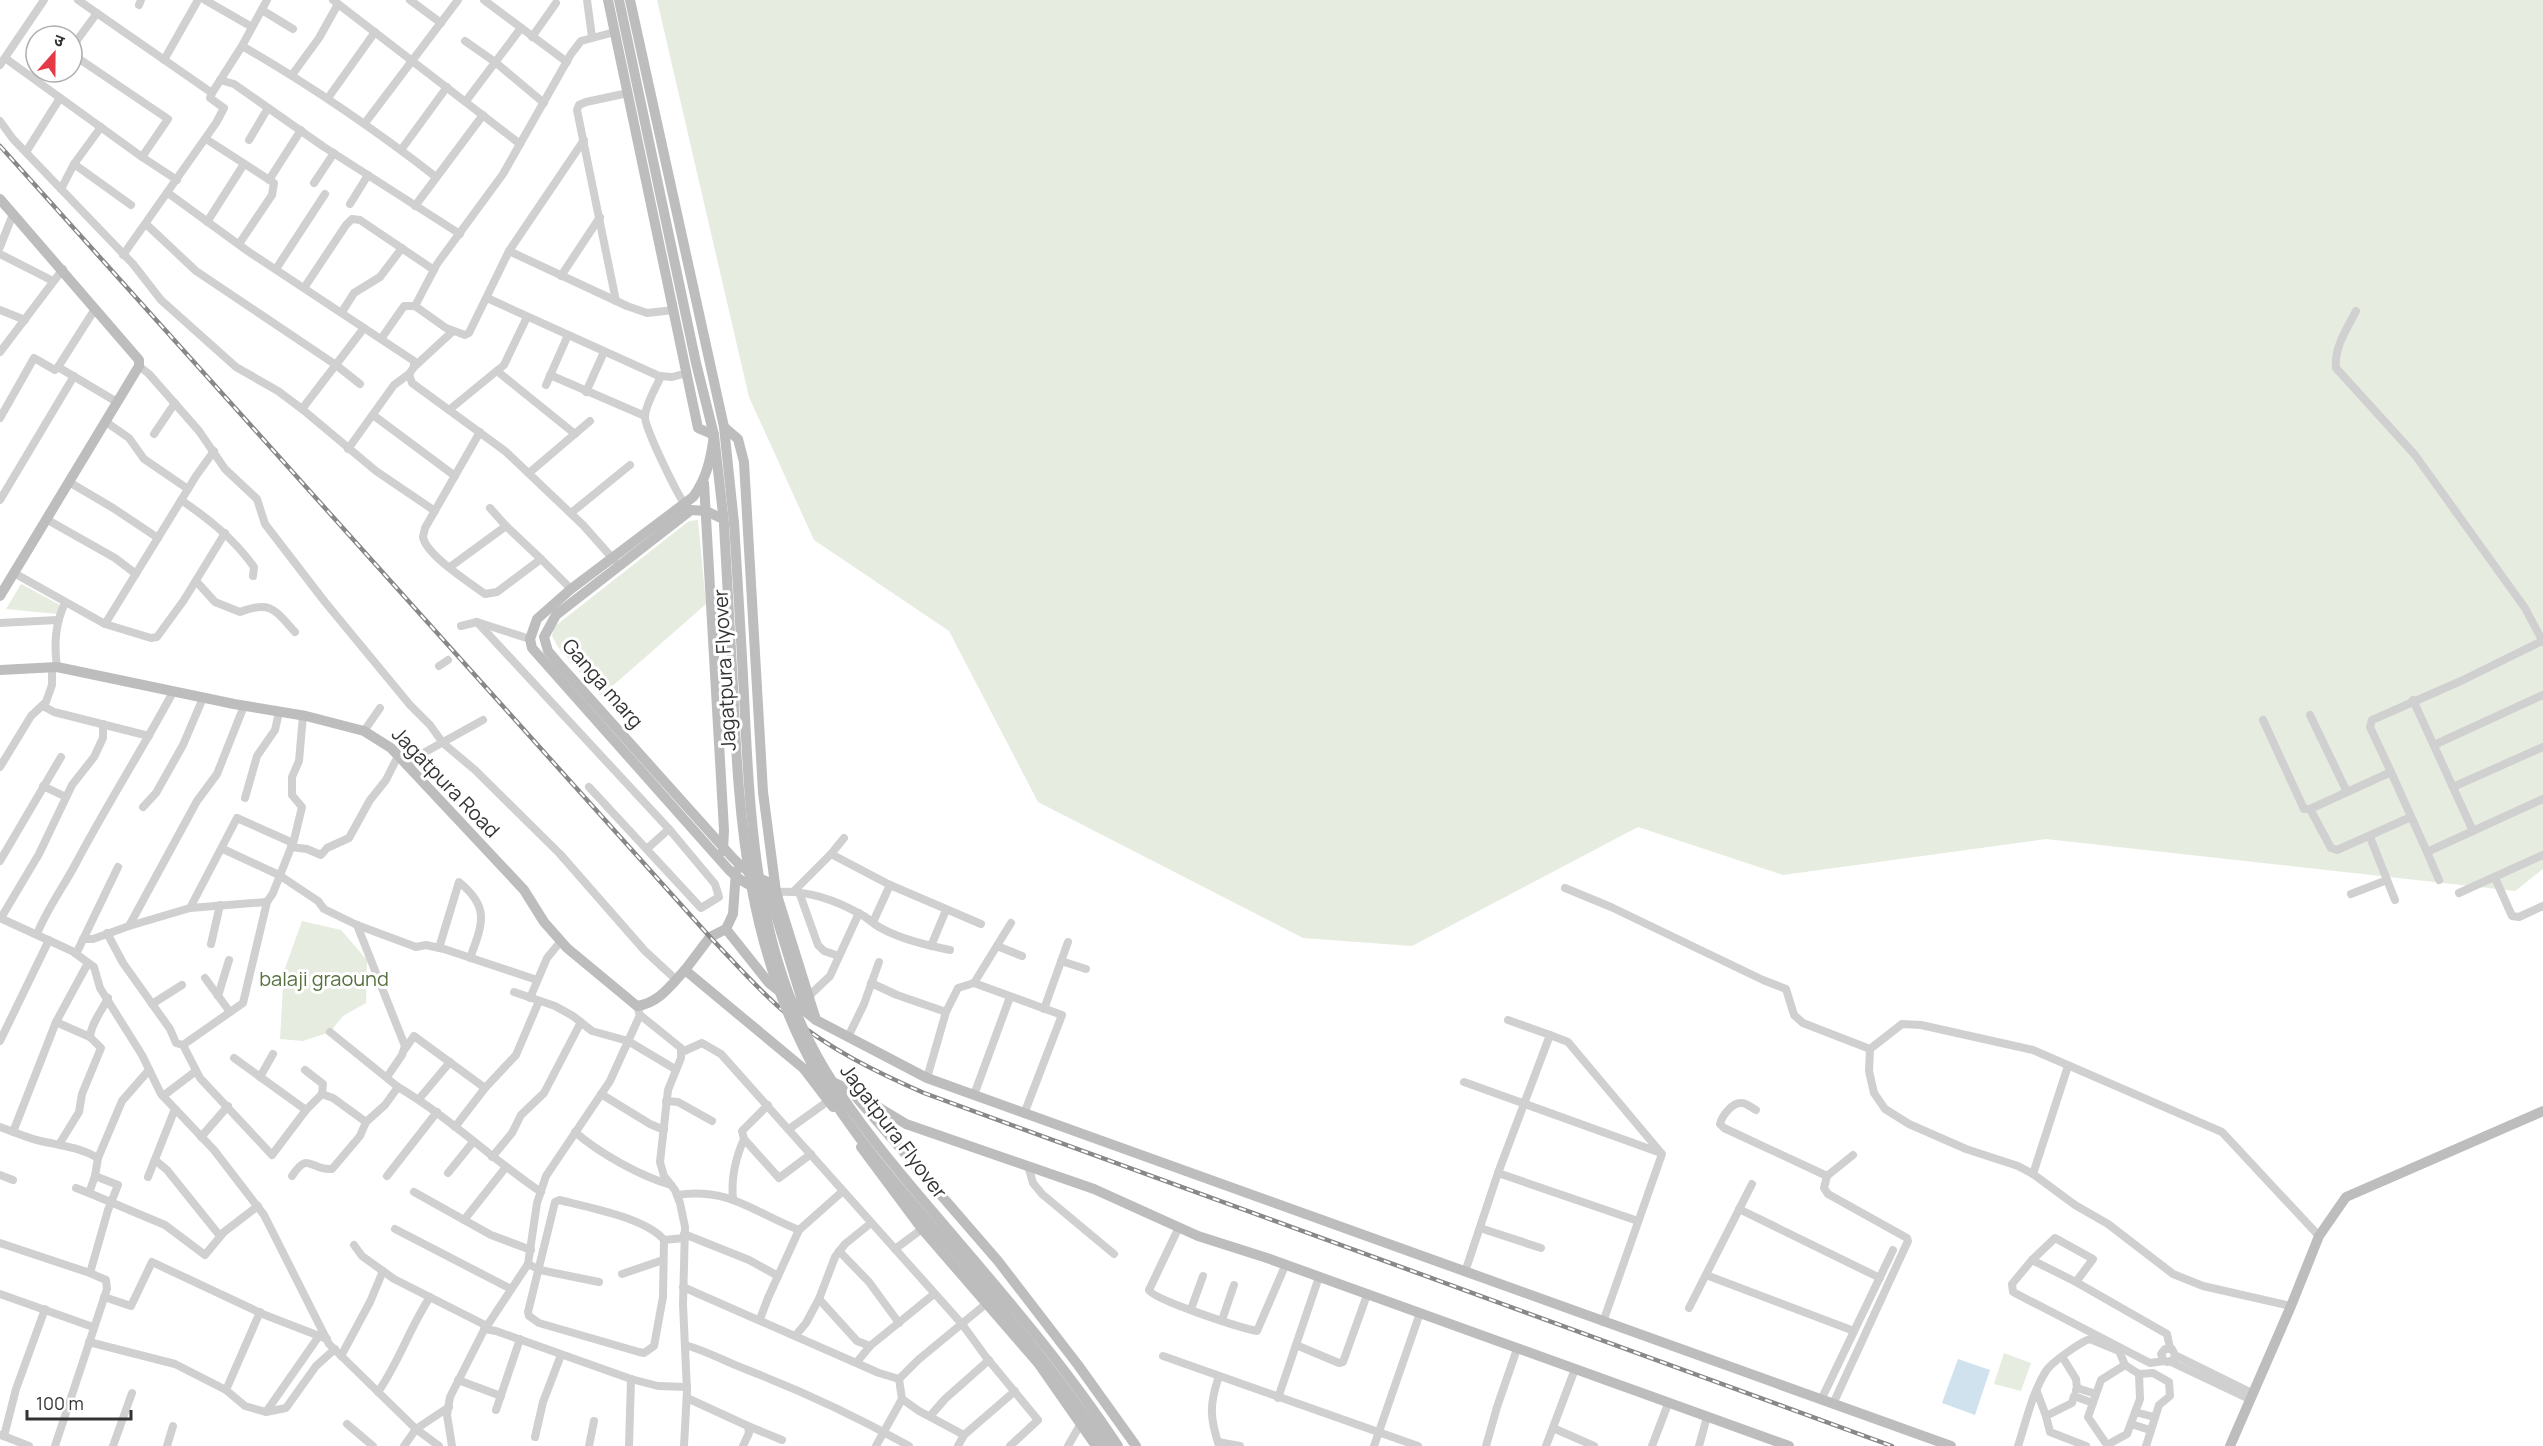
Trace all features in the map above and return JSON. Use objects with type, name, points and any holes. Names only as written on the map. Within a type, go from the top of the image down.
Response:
[{"type":"main road","points":[[608,0],[698,428],[714,435]]},
{"type":"main road","points":[[619,0],[696,363],[714,435],[727,522]]},
{"type":"main road","name":"Jagatpura Flyover","points":[[630,0],[724,427],[736,746],[745,854],[769,964],[782,1000],[820,1078],[845,1117],[929,1223],[1028,1337],[1107,1446]]},
{"type":"main road","points":[[0,199],[138,356],[139,366],[46,519],[8,576],[0,596]]},
{"type":"main road","points":[[724,427],[738,439],[744,462],[771,888],[801,997],[816,1020]]},
{"type":"main road","points":[[714,435],[711,460],[704,483],[724,848],[719,859]]},
{"type":"main road","name":"Ganga marg","points":[[704,483],[688,508],[616,562],[556,615],[544,637],[548,651],[724,848],[736,861],[771,888]]},
{"type":"main road","points":[[688,508],[706,511],[727,522]]},
{"type":"main road","name":"Jagatpura Flyover","points":[[727,522],[754,853],[767,923],[792,1000],[823,1065],[853,1112],[888,1158],[1060,1362],[1118,1446]]},
{"type":"main road","points":[[616,562],[571,589],[537,619],[530,639],[532,648],[736,877],[771,888]]},
{"type":"main road","name":"Jagatpura Road","points":[[0,670],[54,667],[303,716],[364,730],[380,738],[524,890],[543,922],[561,941],[638,1010]]},
{"type":"main road","points":[[638,1010],[660,997],[686,970],[710,937],[726,929],[733,914],[736,861]]},
{"type":"main road","points":[[771,888],[810,996],[816,1020]]},
{"type":"main road","points":[[726,929],[769,983],[816,1020],[927,1078],[1951,1446]]},
{"type":"main road","points":[[686,970],[803,1068],[875,1169],[922,1229],[1038,1363],[1096,1446]]},
{"type":"main road","points":[[803,1068],[850,1090],[906,1124],[1094,1189],[1179,1227],[1285,1266],[1789,1446]]},
{"type":"main road","points":[[850,1090],[998,1261],[1078,1365],[1136,1446]]},
{"type":"main road","points":[[2230,1446],[2319,1236],[2346,1197],[2543,1111]]},
{"type":"street","points":[[44,0],[2,61],[60,98],[177,180]]},
{"type":"street","points":[[78,0],[212,93]]},
{"type":"street","points":[[164,60],[198,0]]},
{"type":"street","points":[[206,0],[252,27]]},
{"type":"street","points":[[123,255],[206,139],[224,108],[210,98],[267,0]]},
{"type":"street","points":[[410,0],[441,23]]},
{"type":"street","points":[[364,123],[458,0]]},
{"type":"street","points":[[484,0],[567,62]]},
{"type":"street","points":[[587,0],[592,37]]},
{"type":"street","points":[[292,75],[319,38],[336,2],[520,144]]},
{"type":"street","points":[[532,37],[556,3]]},
{"type":"street","points":[[262,10],[293,29]]},
{"type":"street","points":[[84,31],[97,13]]},
{"type":"street","points":[[465,101],[521,28]]},
{"type":"street","points":[[328,98],[375,32]]},
{"type":"street","points":[[415,306],[434,270],[503,174],[581,41],[615,32]]},
{"type":"street","points":[[465,41],[495,62],[544,103]]},
{"type":"street","points":[[242,46],[328,98],[436,177]]},
{"type":"street","points":[[84,62],[168,119],[142,157]]},
{"type":"street","points":[[220,80],[234,84],[368,176],[460,234]]},
{"type":"street","points":[[401,150],[447,87]]},
{"type":"street","points":[[616,302],[578,110],[579,105],[628,93]]},
{"type":"street","points":[[26,152],[60,98]]},
{"type":"street","points":[[249,140],[268,108]]},
{"type":"street","points":[[415,206],[483,115]]},
{"type":"street","points":[[0,121],[26,152],[123,255],[161,300],[236,367],[278,391],[348,449],[435,511]]},
{"type":"street","points":[[61,189],[74,164],[101,127]]},
{"type":"street","points":[[268,180],[301,130]]},
{"type":"street","points":[[206,139],[274,183],[272,195],[239,244]]},
{"type":"street","points":[[381,339],[404,306],[415,306],[453,331],[465,335],[469,333],[508,251],[584,140]]},
{"type":"street","points":[[314,183],[334,153]]},
{"type":"street","points":[[74,164],[131,205]]},
{"type":"street","points":[[207,222],[244,164]]},
{"type":"street","points":[[350,204],[368,176]]},
{"type":"street","points":[[168,193],[239,244],[414,361],[414,367]]},
{"type":"street","points":[[276,269],[325,194]]},
{"type":"street","points":[[0,247],[13,214]]},
{"type":"street","points":[[561,276],[600,217]]},
{"type":"street","points":[[304,288],[352,219],[360,220],[434,270]]},
{"type":"street","points":[[146,224],[196,271],[336,365],[360,384]]},
{"type":"street","points":[[342,312],[354,293],[380,277],[402,248]]},
{"type":"street","points":[[508,251],[616,302],[647,314],[674,310]]},
{"type":"street","points":[[0,254],[53,282]]},
{"type":"street","points":[[0,352],[63,269]]},
{"type":"street","points":[[487,298],[661,376],[687,373]]},
{"type":"street","points":[[0,418],[34,358],[54,370],[58,367],[95,309]]},
{"type":"street","points":[[0,310],[25,320]]},
{"type":"street","points":[[2356,311],[2338,347],[2335,358],[2336,368],[2415,455],[2525,608],[2543,641],[2461,681],[2375,718],[2370,724],[2439,880]]},
{"type":"street","points":[[449,410],[504,365],[527,317]]},
{"type":"street","points":[[302,409],[364,328]]},
{"type":"street","points":[[348,449],[394,385],[409,374],[453,331]]},
{"type":"street","points":[[546,386],[568,335]]},
{"type":"street","points":[[586,392],[604,352]]},
{"type":"street","points":[[139,366],[175,403],[214,451],[225,469],[257,499],[265,524],[324,602],[443,743],[475,770],[560,854],[645,951],[671,975]]},
{"type":"street","points":[[58,367],[117,402]]},
{"type":"street","points":[[497,371],[574,434]]},
{"type":"street","points":[[409,374],[412,383],[418,388],[505,451],[571,513],[616,562]]},
{"type":"street","points":[[550,375],[645,416]]},
{"type":"street","points":[[0,501],[74,376]]},
{"type":"street","points":[[661,376],[645,416],[646,426],[688,508]]},
{"type":"street","points":[[154,434],[175,403]]},
{"type":"street","points":[[373,416],[455,476]]},
{"type":"street","points":[[529,473],[590,421]]},
{"type":"street","points":[[105,422],[129,438],[144,459],[188,489]]},
{"type":"street","points":[[480,432],[425,528],[423,537],[429,550],[485,594],[497,592],[542,559]]},
{"type":"street","points":[[105,624],[214,451]]},
{"type":"street","points":[[571,513],[630,465]]},
{"type":"street","points":[[69,482],[158,538]]},
{"type":"street","points":[[181,500],[212,521],[225,533],[254,567],[254,576]]},
{"type":"street","points":[[490,508],[571,589]]},
{"type":"street","points":[[46,519],[115,558],[136,574]]},
{"type":"street","points":[[450,567],[506,526]]},
{"type":"street","points":[[8,576],[105,624],[154,638],[196,581],[225,533]]},
{"type":"street","points":[[196,581],[215,602],[240,612],[258,605],[273,609],[295,632]]},
{"type":"street","points":[[0,767],[31,716],[46,702],[52,685],[57,620],[65,603]]},
{"type":"street","points":[[0,623],[57,620]]},
{"type":"street","points":[[477,622],[669,829],[716,884],[718,897],[701,908],[589,787]]},
{"type":"street","points":[[461,626],[477,622],[530,639]]},
{"type":"street","points":[[439,666],[448,660]]},
{"type":"street","points":[[37,934],[45,913],[173,692]]},
{"type":"street","points":[[2434,745],[2543,694]]},
{"type":"street","points":[[143,807],[156,793],[183,745],[203,698]]},
{"type":"street","points":[[2413,700],[2473,831]]},
{"type":"street","points":[[43,706],[54,712],[149,736]]},
{"type":"street","points":[[129,926],[197,801],[218,774],[244,706]]},
{"type":"street","points":[[364,730],[380,708]]},
{"type":"street","points":[[245,798],[257,756],[275,730],[279,712]]},
{"type":"street","points":[[2310,715],[2347,792]]},
{"type":"street","points":[[183,1045],[243,1003],[267,902],[292,845],[302,807],[292,795],[292,777],[299,761],[303,716]]},
{"type":"street","points":[[408,767],[418,756],[483,720]]},
{"type":"street","points":[[2263,720],[2302,807],[2310,809],[2391,772]]},
{"type":"street","points":[[103,724],[103,738],[94,757],[83,769],[66,797],[39,854],[0,918],[76,954],[94,967],[100,988],[108,998],[163,1096],[226,1164],[258,1206],[275,1234],[323,1337],[416,1429],[439,1446]]},
{"type":"street","points":[[2453,787],[2543,747]]},
{"type":"street","points":[[190,908],[208,870],[223,849],[237,818],[292,845],[321,855],[327,848],[349,838],[357,827],[364,809],[386,780],[398,756]]},
{"type":"street","points":[[0,861],[61,757]]},
{"type":"street","points":[[43,786],[66,797]]},
{"type":"street","points":[[2427,852],[2543,800]]},
{"type":"street","points":[[2310,809],[2334,850],[2340,850],[2411,817]]},
{"type":"street","points":[[649,846],[669,829]]},
{"type":"street","points":[[2370,837],[2395,900]]},
{"type":"street","points":[[796,891],[844,838]]},
{"type":"street","points":[[223,849],[279,875],[318,901],[324,909],[357,925],[416,947],[426,945],[438,948],[537,980]]},
{"type":"street","points":[[831,854],[890,885],[981,924]]},
{"type":"street","points":[[2459,893],[2543,855]]},
{"type":"street","points":[[76,954],[118,867]]},
{"type":"street","points":[[2495,878],[2512,916],[2519,916],[2543,906]]},
{"type":"street","points":[[2350,894],[2387,880]]},
{"type":"street","points":[[438,948],[459,882],[477,898],[480,908],[476,941],[470,957]]},
{"type":"street","points":[[873,922],[890,885]]},
{"type":"street","points":[[771,888],[832,899],[904,938],[950,950]]},
{"type":"street","points":[[1565,888],[1611,907],[1786,989],[1794,1015],[1803,1023],[1870,1049]]},
{"type":"street","points":[[796,891],[818,945],[824,951],[839,957]]},
{"type":"street","points":[[83,939],[93,939],[190,908],[267,902]]},
{"type":"street","points":[[212,944],[220,905]]},
{"type":"street","points":[[931,946],[946,910]]},
{"type":"street","points":[[810,996],[824,983],[859,913]]},
{"type":"street","points":[[974,983],[1011,923]]},
{"type":"street","points":[[357,925],[405,1049]]},
{"type":"street","points":[[106,933],[123,963],[170,1029],[176,1043],[183,1045],[196,1071],[273,1155],[306,1110],[322,1094],[323,1084],[305,1070]]},
{"type":"street","points":[[0,1041],[49,940]]},
{"type":"street","points":[[530,998],[547,958],[561,941]]},
{"type":"street","points":[[1044,1009],[1068,942]]},
{"type":"street","points":[[997,946],[1022,956]]},
{"type":"street","points":[[218,996],[229,960]]},
{"type":"street","points":[[1061,961],[1086,969]]},
{"type":"street","points":[[848,1037],[879,962]]},
{"type":"street","points":[[13,1132],[56,1022],[88,963]]},
{"type":"street","points":[[205,978],[230,1012]]},
{"type":"street","points":[[871,983],[897,995],[946,1012]]},
{"type":"street","points":[[927,1078],[946,1012],[958,988],[974,983],[1062,1015],[1024,1114]]},
{"type":"street","points":[[152,1004],[182,986]]},
{"type":"street","points":[[514,992],[555,1006],[592,1031],[628,1041],[675,1069]]},
{"type":"street","points":[[974,1095],[1010,997]]},
{"type":"street","points":[[90,1037],[91,1027],[108,998]]},
{"type":"street","points":[[455,1127],[485,1088],[516,1056],[539,1001]]},
{"type":"street","points":[[452,1446],[447,1414],[449,1407],[459,1380],[485,1328],[528,1264],[537,1203],[546,1176],[601,1094],[628,1041],[638,1010],[681,1048],[682,1052],[666,1101],[660,1162],[664,1176],[680,1203],[684,1236],[683,1287],[687,1388],[684,1446]]},
{"type":"street","points":[[1508,1020],[1568,1041],[1662,1154]]},
{"type":"street","points":[[56,1022],[90,1037],[101,1048],[82,1094],[79,1112],[60,1143]]},
{"type":"street","points":[[492,1156],[512,1133],[521,1115],[544,1093],[580,1022]]},
{"type":"street","points":[[2291,1306],[2203,1286],[2173,1274],[2108,1224],[2075,1205],[2033,1174],[2018,1166],[1930,1134],[1885,1109],[1874,1093],[1869,1071],[1870,1049],[1902,1024],[1921,1025],[2033,1050],[2222,1132],[2319,1236]]},
{"type":"street","points":[[330,1032],[398,1087],[437,1112],[473,1142],[541,1192]]},
{"type":"street","points":[[1465,1272],[1498,1173],[1550,1035]]},
{"type":"street","points":[[387,1077],[414,1036],[485,1088]]},
{"type":"street","points":[[682,1052],[702,1043],[721,1054],[962,1324],[1038,1419],[1010,1446]]},
{"type":"street","points":[[260,1077],[273,1054]]},
{"type":"street","points":[[234,1058],[306,1110]]},
{"type":"street","points":[[419,1099],[450,1062]]},
{"type":"street","points":[[2033,1174],[2068,1066]]},
{"type":"street","points":[[89,1193],[98,1158],[122,1101],[150,1070]]},
{"type":"street","points":[[163,1096],[196,1071]]},
{"type":"street","points":[[1464,1082],[1662,1154]]},
{"type":"street","points":[[292,1176],[300,1164],[304,1163],[327,1170],[332,1169],[360,1136],[366,1122],[385,1105],[398,1087]]},
{"type":"street","points":[[789,1129],[828,1100],[850,1090]]},
{"type":"street","points":[[322,1094],[333,1098],[366,1122]]},
{"type":"street","points":[[601,1094],[664,1130]]},
{"type":"street","points":[[666,1101],[678,1102],[712,1122]]},
{"type":"street","points":[[1756,1110],[1742,1103],[1736,1104],[1722,1118],[1720,1124],[1724,1128],[1827,1176]]},
{"type":"street","points":[[768,1105],[742,1131],[744,1139],[779,1178],[811,1154]]},
{"type":"street","points":[[201,1137],[228,1106]]},
{"type":"street","points":[[148,1177],[175,1109]]},
{"type":"street","points":[[387,1176],[437,1112]]},
{"type":"street","points":[[0,1127],[47,1142],[60,1143],[88,1152],[98,1158]]},
{"type":"street","points":[[575,1132],[591,1147],[657,1181],[671,1185]]},
{"type":"street","points":[[733,1199],[732,1188],[738,1152],[744,1139]]},
{"type":"street","points":[[448,1173],[473,1142]]},
{"type":"street","points":[[1603,1322],[1662,1154]]},
{"type":"street","points":[[1833,1404],[1908,1241],[1907,1238],[1828,1194],[1824,1188],[1827,1176],[1853,1155]]},
{"type":"street","points":[[155,1160],[167,1170],[220,1236]]},
{"type":"street","points":[[1028,1166],[1033,1183],[1048,1200],[1114,1254]]},
{"type":"street","points":[[464,1220],[506,1167]]},
{"type":"street","points":[[1498,1173],[1638,1221]]},
{"type":"street","points":[[0,1175],[13,1180]]},
{"type":"street","points":[[90,1274],[110,1202],[118,1185],[95,1176]]},
{"type":"street","points":[[1689,1308],[1752,1184]]},
{"type":"street","points":[[76,1188],[165,1225],[205,1255],[220,1236],[258,1206]]},
{"type":"street","points":[[760,1319],[799,1230],[843,1191]]},
{"type":"street","points":[[414,1192],[491,1235],[531,1250]]},
{"type":"street","points":[[677,1195],[707,1192],[733,1199],[799,1230]]},
{"type":"street","points":[[559,1200],[620,1216],[656,1231],[664,1240],[663,1260],[663,1297],[654,1346],[644,1353],[533,1320],[528,1312],[540,1270],[553,1204],[559,1200]]},
{"type":"street","points":[[1739,1209],[1880,1278]]},
{"type":"street","points":[[796,1335],[806,1323],[819,1299],[827,1275],[839,1251],[872,1223]]},
{"type":"street","points":[[1179,1227],[1149,1290],[1152,1295],[1258,1330],[1285,1266]]},
{"type":"street","points":[[1480,1228],[1541,1248]]},
{"type":"street","points":[[395,1229],[511,1289]]},
{"type":"street","points":[[895,1249],[922,1229]]},
{"type":"street","points":[[664,1240],[684,1236],[739,1256],[778,1276]]},
{"type":"street","points":[[2076,1282],[2093,1259],[2055,1238],[2012,1284],[2013,1292],[2150,1363],[2170,1356],[2250,1396]]},
{"type":"street","points":[[0,1243],[106,1280],[107,1289],[55,1446]]},
{"type":"street","points":[[354,1245],[362,1256],[383,1271],[485,1328],[631,1379],[658,1386],[687,1388]]},
{"type":"street","points":[[1821,1400],[1893,1250]]},
{"type":"street","points":[[839,1251],[869,1282],[899,1323]]},
{"type":"street","points":[[622,1274],[663,1260]]},
{"type":"street","points":[[2032,1260],[2076,1282],[2166,1334],[2170,1356]]},
{"type":"street","points":[[104,1297],[131,1306],[152,1262],[260,1312],[323,1337]]},
{"type":"street","points":[[528,1264],[540,1270],[599,1282]]},
{"type":"street","points":[[89,1342],[175,1364],[226,1390],[238,1402],[266,1412],[286,1408],[316,1366],[338,1353],[377,1286],[383,1271]]},
{"type":"street","points":[[1706,1275],[1854,1331]]},
{"type":"street","points":[[1191,1309],[1203,1276]]},
{"type":"street","points":[[1278,1398],[1319,1277]]},
{"type":"street","points":[[1222,1320],[1234,1285]]},
{"type":"street","points":[[683,1287],[879,1373],[900,1379]]},
{"type":"street","points":[[0,1294],[93,1327]]},
{"type":"street","points":[[857,1362],[870,1346],[934,1294]]},
{"type":"street","points":[[1296,1345],[1339,1363],[1343,1362],[1367,1295]]},
{"type":"street","points":[[378,1392],[387,1379],[419,1312],[430,1297]]},
{"type":"street","points":[[819,1299],[857,1341],[870,1346]]},
{"type":"street","points":[[876,1446],[902,1399],[900,1379],[918,1360],[987,1303]]},
{"type":"street","points":[[29,1446],[2,1435],[45,1309]]},
{"type":"street","points":[[226,1390],[260,1312]]},
{"type":"street","points":[[1374,1446],[1388,1400],[1420,1313]]},
{"type":"street","points":[[266,1412],[323,1337]]},
{"type":"street","points":[[496,1410],[520,1339]]},
{"type":"street","points":[[2018,1446],[2047,1369],[2062,1358],[2065,1352],[2090,1339],[2119,1351],[2125,1365],[2139,1374],[2153,1373],[2169,1382],[2170,1396],[2162,1402],[2154,1418],[2146,1446]]},
{"type":"street","points":[[685,1345],[708,1351],[737,1366],[819,1399],[909,1446]]},
{"type":"street","points":[[1486,1446],[1517,1349]]},
{"type":"street","points":[[535,1437],[543,1402],[561,1355]]},
{"type":"street","points":[[1163,1356],[1418,1446]]},
{"type":"street","points":[[2046,1416],[2073,1403],[2077,1388],[2076,1378],[2062,1358]]},
{"type":"street","points":[[931,1415],[945,1399],[989,1360]]},
{"type":"street","points":[[2125,1365],[2101,1380],[2088,1417],[2106,1445],[2116,1443],[2127,1434],[2140,1399],[2139,1374]]},
{"type":"street","points":[[1546,1446],[1575,1369]]},
{"type":"street","points":[[1219,1376],[1211,1399],[1211,1419],[1219,1444],[1240,1446]]},
{"type":"street","points":[[629,1446],[631,1379]]},
{"type":"street","points":[[459,1380],[501,1396]]},
{"type":"street","points":[[2077,1388],[2096,1394]]},
{"type":"street","points":[[958,1446],[964,1435],[1015,1391]]},
{"type":"street","points":[[2037,1392],[2050,1432],[2084,1445],[2099,1433]]},
{"type":"street","points":[[113,1446],[132,1393]]},
{"type":"street","points":[[2074,1396],[2093,1403]]},
{"type":"street","points":[[687,1398],[782,1440]]},
{"type":"street","points":[[902,1399],[919,1411],[931,1415],[964,1435]]},
{"type":"street","points":[[1652,1446],[1668,1404]]},
{"type":"street","points":[[404,1446],[416,1429],[449,1407]]},
{"type":"street","points":[[2135,1412],[2154,1418]]},
{"type":"street","points":[[1699,1446],[1707,1417]]},
{"type":"street","points":[[589,1446],[594,1420]]},
{"type":"street","points":[[347,1424],[373,1446]]},
{"type":"street","points":[[2131,1424],[2150,1430]]},
{"type":"street","points":[[1068,1446],[1080,1425]]},
{"type":"street","points":[[167,1446],[174,1426]]},
{"type":"street","points":[[743,1446],[749,1433],[748,1426]]},
{"type":"street","points":[[1553,1428],[1594,1446]]},
{"type":"green space","points":[[657,0],[2543,0],[2543,869],[2515,891],[2046,839],[1783,875],[1638,827],[1412,946],[1303,938],[1038,802],[949,631],[814,540],[749,397]]},
{"type":"green space","points":[[698,520],[706,604],[601,696],[558,647],[552,636],[554,627],[689,521]]},
{"type":"green space","points":[[21,584],[62,606],[58,614],[6,609]]},
{"type":"green space","name":"balaji graound","points":[[302,921],[341,930],[367,960],[366,1003],[343,1016],[330,1032],[303,1041],[280,1039],[284,971]]},
{"type":"green space","points":[[2004,1353],[2031,1363],[2021,1391],[1994,1384]]},
{"type":"water","points":[[1958,1359],[1990,1370],[1975,1415],[1942,1403]]},
{"type":"railway","points":[[0,146],[710,937],[768,997],[820,1039],[871,1068],[924,1093],[1892,1446]]}]
